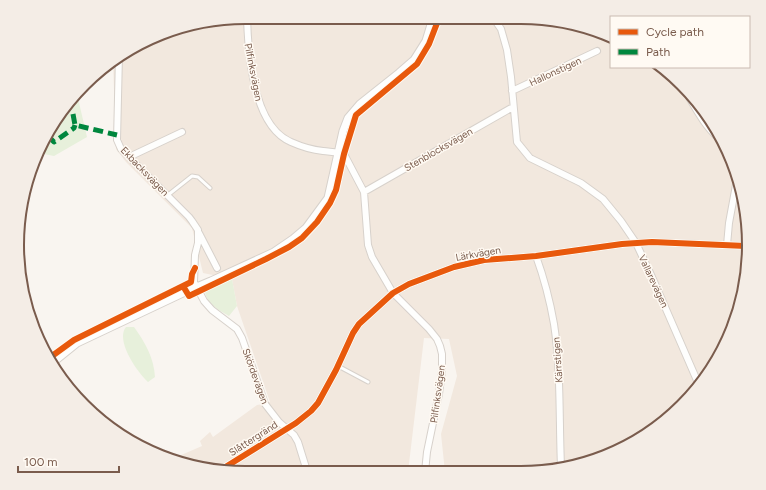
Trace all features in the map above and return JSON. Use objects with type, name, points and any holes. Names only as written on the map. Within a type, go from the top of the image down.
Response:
[{"type":"street","name":"Pilfinksvägen","points":[[247,24],[254,80],[264,115],[280,136],[290,142],[322,151],[344,154],[364,192],[368,244],[378,268],[393,293],[437,338],[442,354],[442,371],[426,466]]},
{"type":"street","points":[[56,360],[77,343],[274,252],[306,228],[328,198],[343,131],[348,118],[353,111],[414,60],[426,41],[431,24]]},
{"type":"street","name":"Vallarevägen","points":[[498,24],[501,29],[507,50],[517,142],[530,158],[581,183],[603,199],[621,221],[636,243],[660,294],[696,380]]},
{"type":"street","name":"Hallonstigen","points":[[512,91],[597,51]]},
{"type":"street","name":"Ekbacksvägen","points":[[119,63],[117,140],[121,149],[189,217],[198,230],[217,268]]},
{"type":"street","name":"Stenblocksvägen","points":[[364,192],[513,107]]},
{"type":"street","points":[[699,114],[710,131]]},
{"type":"street","points":[[129,157],[182,132]]},
{"type":"street","points":[[727,245],[729,223],[735,191]]},
{"type":"street","points":[[196,287],[194,282],[198,230]]},
{"type":"street","name":"Lärkvägen","points":[[286,428],[302,419],[318,403],[359,324],[393,293],[422,278],[460,266],[494,259],[536,256],[636,243],[652,242],[742,246]]},
{"type":"street","name":"Kärrstigen","points":[[536,256],[549,298],[554,324],[558,362],[561,462]]},
{"type":"street","name":"Skördevägen","points":[[196,287],[204,301],[212,310],[237,329],[242,338],[265,404],[271,414],[294,435],[298,442],[305,466]]},
{"type":"street","name":"Slåttergränd","points":[[230,465],[286,428]]},
{"type":"lane","points":[[168,196],[192,176],[198,177],[210,188]]},
{"type":"lane","points":[[338,366],[368,382]]},
{"type":"shaded area","points":[[231,24],[535,24],[564,28],[610,43],[610,68],[653,68],[687,99],[705,122],[725,160],[738,202],[742,231],[742,259],[738,288],[730,316],[719,343],[705,368],[687,391],[667,411],[644,429],[619,443],[592,454],[564,462],[535,466],[444,466],[441,434],[457,376],[449,339],[424,338],[409,466],[231,466],[202,462],[180,456],[202,446],[200,441],[210,432],[213,437],[257,405],[270,402],[237,306],[232,279],[203,273],[192,228],[126,162],[116,149],[113,68],[134,54],[160,41],[202,28]]},
{"type":"green space","points":[[78,100],[87,137],[54,156],[44,154],[61,122]]},
{"type":"green space","points":[[232,279],[237,306],[229,316],[210,303],[205,291]]},
{"type":"green space","points":[[126,327],[134,327],[142,338],[151,357],[155,377],[148,382],[133,364],[125,347],[123,333]]},
{"type":"marked path","points":[[73,114],[75,125],[117,135]]},
{"type":"marked path","points":[[51,139],[54,142],[74,128],[75,125]]},
{"type":"cycle path","points":[[183,286],[189,296],[266,259],[289,247],[302,238],[317,222],[330,203],[336,190],[344,154],[356,115],[417,64],[429,44],[437,24]]},
{"type":"cycle path","points":[[228,466],[296,423],[311,411],[318,403],[359,324],[393,293],[409,284],[454,267],[484,260],[536,256],[622,244],[652,242],[742,246]]},
{"type":"cycle path","points":[[53,355],[74,340],[191,282],[192,274],[195,268]]}]
